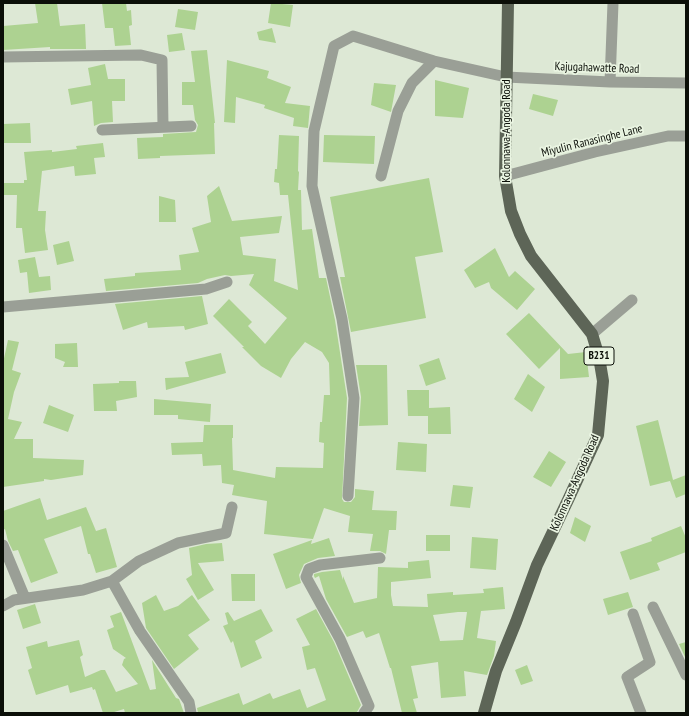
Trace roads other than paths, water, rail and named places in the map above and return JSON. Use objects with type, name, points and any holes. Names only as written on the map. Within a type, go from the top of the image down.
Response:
[{"type":"main road","name":"Kolonnawa-Angoda Road","points":[[484,713],[496,671],[537,565],[598,435],[603,381],[599,357],[592,334],[531,256],[511,211],[506,176],[508,3]]},
{"type":"street","points":[[610,82],[613,3]]},
{"type":"street","name":"Kajugahawatte Road","points":[[348,496],[354,398],[342,319],[312,186],[314,131],[334,46],[353,36],[434,61],[506,77],[610,82],[686,83]]},
{"type":"street","points":[[3,57],[141,55],[162,60],[163,128]]},
{"type":"street","points":[[381,176],[398,111],[412,83],[434,61]]},
{"type":"street","points":[[102,130],[191,126]]},
{"type":"street","name":"Miyulin Ranasinghe Lane","points":[[506,176],[595,152],[668,136],[686,136]]},
{"type":"street","points":[[3,307],[206,289],[226,282]]},
{"type":"street","points":[[592,334],[632,300]]},
{"type":"street","points":[[3,606],[14,600],[83,590],[112,581],[139,561],[178,543],[226,533],[232,507]]},
{"type":"street","points":[[3,545],[25,598]]},
{"type":"street","points":[[364,713],[369,706],[340,639],[306,577],[309,569],[320,565],[380,558]]},
{"type":"street","points":[[112,581],[140,631],[189,702],[191,713]]},
{"type":"street","points":[[653,607],[686,675]]},
{"type":"street","points":[[633,614],[650,662],[627,677],[641,713]]}]
